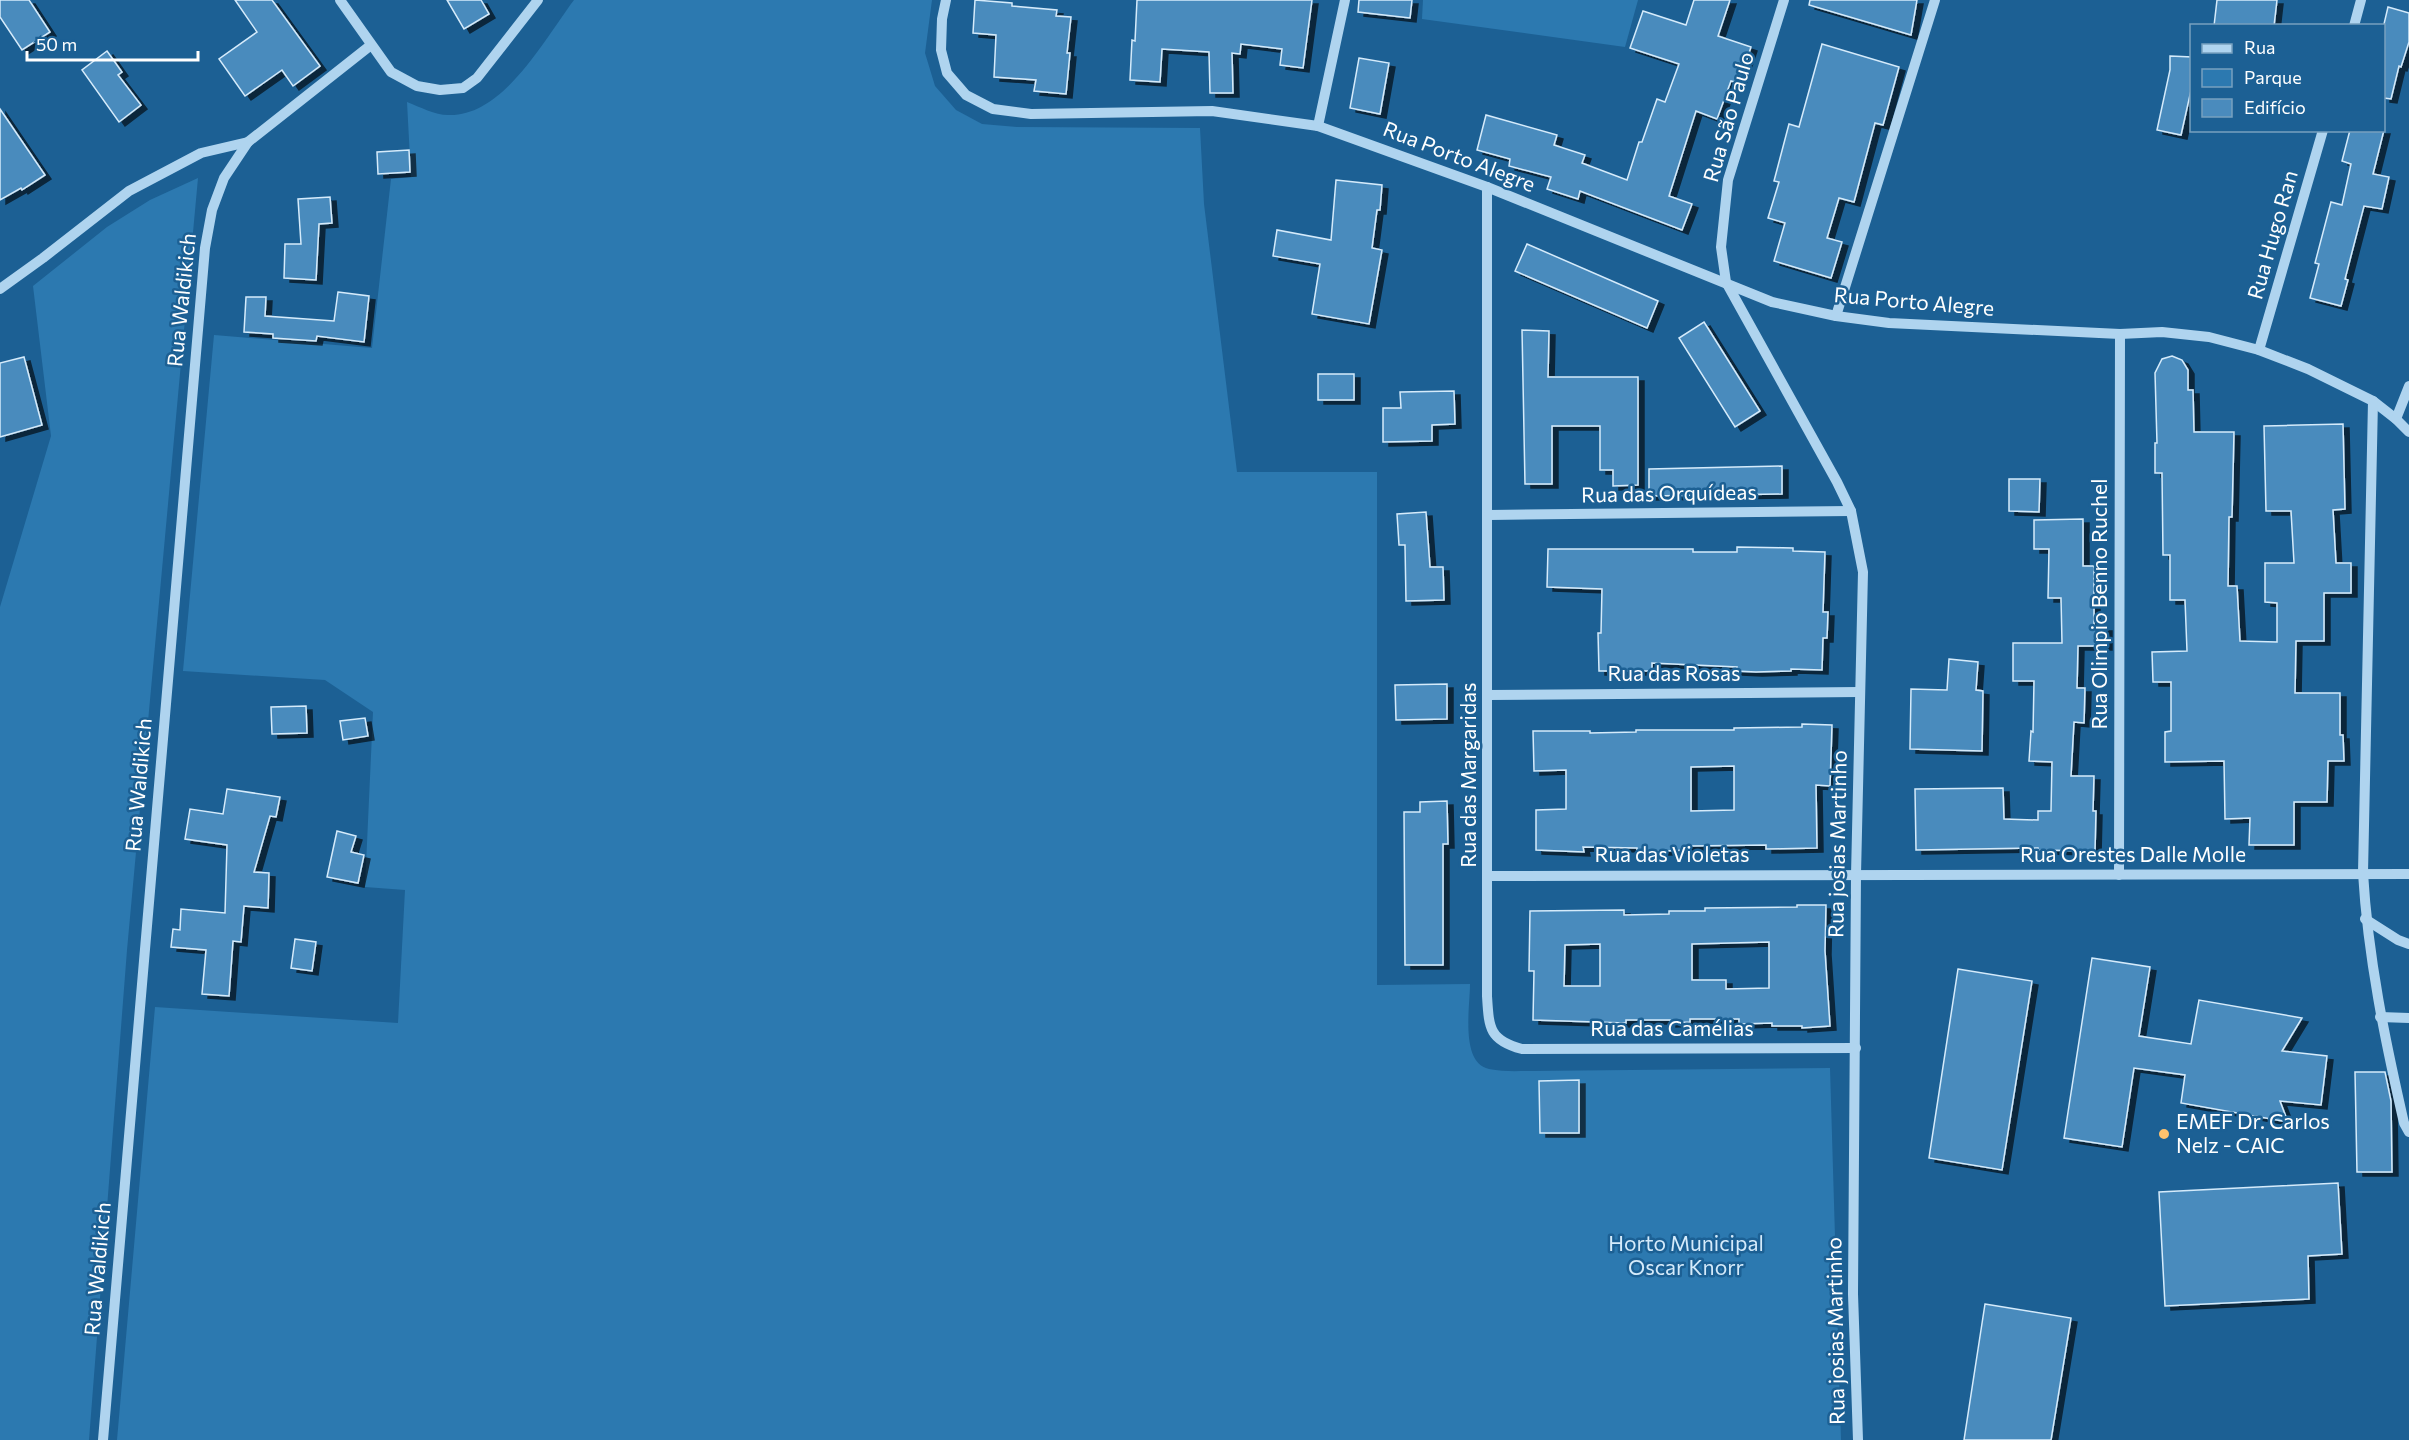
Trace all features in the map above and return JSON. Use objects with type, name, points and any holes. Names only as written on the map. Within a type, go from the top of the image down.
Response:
[{"type":"street","points":[[340,0],[391,72],[417,86],[432,90],[464,88],[477,78],[496,57],[538,0]]},
{"type":"street","name":"Rua Porto Alegre","points":[[946,0],[942,19],[941,50],[947,74],[966,95],[993,109],[1031,114],[1212,111],[1318,126],[1487,187],[1772,302],[1836,316],[1889,323],[2120,334],[2162,332],[2209,337],[2259,350],[2308,369],[2373,401],[2409,432]]},
{"type":"street","points":[[1318,126],[1345,0]]},
{"type":"street","name":"Rua São Paulo","points":[[1726,282],[1721,247],[1728,180],[1785,0]]},
{"type":"street","points":[[1836,316],[1935,0]]},
{"type":"street","points":[[2355,24],[2361,0]]},
{"type":"street","points":[[0,289],[129,191],[201,153],[248,142],[371,45]]},
{"type":"street","name":"Rua Hugo Ran","points":[[2259,350],[2322,132]]},
{"type":"street","name":"Rua Waldikich","points":[[102,1440],[205,248],[212,210],[224,178],[248,142]]},
{"type":"street","name":"Rua das Margaridas","points":[[1487,187],[1489,515],[1487,996],[1489,1021],[1493,1034]]},
{"type":"street","name":"Rua josias Martinho","points":[[1726,282],[1851,511],[1863,572],[1856,874],[1853,1294],[1858,1440]]},
{"type":"street","name":"Rua Olimpio Benno Ruchel","points":[[2119,875],[2120,334]]},
{"type":"street","points":[[2396,419],[2409,386]]},
{"type":"street","points":[[2373,401],[2363,873],[2365,919],[2380,1017],[2404,1123],[2409,1132]]},
{"type":"street","name":"Rua das Orquídeas","points":[[1489,515],[1851,511]]},
{"type":"street","name":"Rua das Rosas","points":[[1488,695],[1859,692]]},
{"type":"street","name":"Rua Orestes Dalle Molle","points":[[1856,874],[2409,874]]},
{"type":"street","name":"Rua das Violetas","points":[[1488,876],[1856,874]]},
{"type":"street","points":[[2365,919],[2398,940],[2409,944]]},
{"type":"street","points":[[2380,1017],[2409,1018]]},
{"type":"street","name":"Rua das Camélias","points":[[1493,1034],[1506,1044],[1522,1049],[1856,1048]]},
{"type":"green space","name":"Horto Municipal Oscar Knorr","points":[[574,0],[932,0],[925,53],[935,86],[956,110],[982,124],[1017,127],[1200,128],[1204,204],[1237,472],[1377,472],[1377,985],[1470,984],[1468,1019],[1470,1046],[1480,1065],[1489,1069],[1516,1071],[1830,1068],[1841,1440],[117,1440],[155,1007],[398,1023],[405,890],[365,887],[373,712],[325,680],[183,671],[214,335],[372,348],[391,179],[411,177],[407,102],[443,115],[468,112],[487,104],[520,73]]},
{"type":"green space","points":[[1423,0],[1638,0],[1625,47],[1422,19]]},
{"type":"green space","points":[[198,178],[127,950],[89,1440],[0,1440],[0,607],[51,436],[33,286],[107,227],[150,200]]},
{"type":"building","points":[[0,0],[29,0],[50,32],[22,50],[0,17]]},
{"type":"building","points":[[235,0],[272,0],[320,66],[293,86],[282,70],[245,96],[219,59],[257,32]]},
{"type":"building","points":[[447,0],[481,0],[489,14],[464,29]]},
{"type":"building","points":[[975,0],[1057,10],[1056,16],[1071,17],[1066,94],[1034,91],[1036,80],[994,77],[996,35],[973,33]]},
{"type":"building","points":[[1137,0],[1312,0],[1303,68],[1280,65],[1282,49],[1241,44],[1240,54],[1232,53],[1233,93],[1210,93],[1209,52],[1162,49],[1160,82],[1130,80]]},
{"type":"building","points":[[1359,0],[1412,0],[1410,18],[1358,12]]},
{"type":"building","points":[[1694,0],[1730,0],[1718,36],[1751,47],[1739,83],[1731,81],[1717,119],[1696,111],[1669,196],[1692,204],[1682,230],[1580,191],[1578,199],[1547,189],[1551,177],[1509,166],[1510,159],[1477,150],[1486,115],[1557,135],[1554,145],[1585,155],[1582,163],[1627,180],[1639,142],[1642,142],[1657,99],[1665,102],[1679,64],[1630,48],[1643,11],[1686,25]]},
{"type":"building","points":[[1810,0],[1917,0],[1911,35],[1809,5]]},
{"type":"building","points":[[2217,0],[2277,0],[2274,24],[2214,24]]},
{"type":"building","points":[[2388,7],[2409,13],[2409,42],[2401,67],[2399,66],[2391,99],[2385,98],[2384,24]]},
{"type":"building","points":[[1822,44],[1899,67],[1883,125],[1875,123],[1854,202],[1839,198],[1827,238],[1842,242],[1831,278],[1774,261],[1785,223],[1768,218],[1779,182],[1774,181],[1789,124],[1799,127]]},
{"type":"building","points":[[107,51],[122,72],[118,75],[141,105],[119,122],[82,70]]},
{"type":"building","points":[[2170,56],[2190,57],[2190,95],[2181,135],[2157,130],[2170,70]]},
{"type":"building","points":[[1359,58],[1389,63],[1380,114],[1350,108]]},
{"type":"building","points":[[0,109],[45,175],[22,190],[21,188],[0,200]]},
{"type":"building","points":[[2349,132],[2384,132],[2373,174],[2389,177],[2382,209],[2364,206],[2345,279],[2348,280],[2341,306],[2310,298],[2319,264],[2315,263],[2331,202],[2342,205],[2351,164],[2342,161]]},
{"type":"building","points":[[409,150],[410,172],[378,174],[377,152]]},
{"type":"building","points":[[1336,180],[1382,185],[1380,210],[1377,210],[1372,248],[1382,250],[1369,324],[1312,314],[1320,264],[1273,256],[1277,230],[1331,240]]},
{"type":"building","points":[[330,197],[332,223],[319,224],[316,280],[284,278],[285,244],[301,244],[298,199]]},
{"type":"building","points":[[1527,244],[1658,301],[1647,328],[1515,271]]},
{"type":"building","points":[[338,292],[369,296],[364,342],[317,336],[316,341],[273,338],[273,334],[244,332],[246,297],[266,297],[265,316],[334,321]]},
{"type":"building","points":[[1704,322],[1760,411],[1735,427],[1679,338]]},
{"type":"building","points":[[1522,330],[1549,331],[1548,377],[1638,377],[1638,485],[1613,486],[1613,470],[1600,470],[1600,426],[1552,426],[1552,484],[1525,484]]},
{"type":"building","points":[[2172,356],[2182,360],[2188,370],[2188,390],[2193,390],[2194,432],[2234,432],[2228,586],[2237,586],[2240,641],[2277,642],[2277,603],[2265,602],[2265,563],[2294,563],[2291,511],[2266,511],[2264,426],[2343,424],[2345,509],[2333,510],[2336,563],[2351,563],[2351,593],[2324,593],[2324,641],[2296,641],[2295,693],[2340,693],[2340,735],[2343,735],[2344,761],[2328,761],[2327,802],[2294,802],[2294,845],[2249,845],[2250,818],[2225,819],[2224,761],[2165,762],[2165,732],[2171,731],[2171,682],[2153,682],[2152,652],[2187,651],[2185,600],[2170,600],[2170,555],[2163,555],[2162,473],[2155,473],[2155,443],[2157,443],[2155,373],[2162,359]]},
{"type":"building","points":[[24,357],[42,425],[0,437],[0,363]]},
{"type":"building","points":[[1318,374],[1354,374],[1354,400],[1318,400]]},
{"type":"building","points":[[1454,391],[1455,424],[1432,425],[1432,441],[1383,442],[1383,408],[1401,408],[1400,392]]},
{"type":"building","points":[[1782,466],[1782,494],[1649,496],[1649,469]]},
{"type":"building","points":[[2009,479],[2040,479],[2039,512],[2009,511]]},
{"type":"building","points":[[1426,512],[1430,567],[1443,567],[1444,600],[1406,601],[1405,545],[1399,545],[1397,514]]},
{"type":"building","points":[[2083,519],[2083,566],[2094,566],[2094,627],[2106,627],[2106,646],[2078,646],[2077,688],[2085,688],[2084,723],[2074,722],[2071,776],[2094,776],[2095,851],[2038,850],[2038,848],[1916,850],[1915,789],[2003,788],[2004,819],[2038,820],[2038,811],[2051,811],[2052,762],[2029,761],[2031,731],[2033,732],[2034,681],[2013,681],[2013,643],[2062,643],[2061,598],[2048,598],[2049,549],[2034,549],[2034,520]]},
{"type":"building","points":[[1737,547],[1793,548],[1793,551],[1825,552],[1823,612],[1828,612],[1827,638],[1823,638],[1822,670],[1791,669],[1791,671],[1756,672],[1736,671],[1737,667],[1652,663],[1652,671],[1599,671],[1598,633],[1601,633],[1602,589],[1547,587],[1548,549],[1693,549],[1693,552],[1737,552]]},
{"type":"building","points":[[1949,659],[1978,662],[1976,690],[1983,691],[1982,751],[1910,749],[1911,689],[1947,690]]},
{"type":"building","points":[[1447,684],[1447,719],[1396,720],[1395,685]]},
{"type":"building","points":[[306,706],[307,733],[272,734],[271,707]]},
{"type":"building","points":[[365,718],[368,736],[343,740],[340,721]]},
{"type":"building","points":[[1802,724],[1832,725],[1830,786],[1816,785],[1817,848],[1766,849],[1766,845],[1690,846],[1690,850],[1637,852],[1637,848],[1583,847],[1584,852],[1536,850],[1536,810],[1566,809],[1566,770],[1534,771],[1533,731],[1590,731],[1590,733],[1802,727]],"holes":[[[1734,766],[1734,810],[1691,811],[1691,767]]]},
{"type":"building","points":[[227,789],[280,797],[276,817],[270,816],[254,872],[269,873],[268,908],[244,906],[241,942],[233,941],[229,996],[202,994],[206,950],[171,947],[173,929],[180,930],[181,909],[225,913],[227,845],[185,839],[190,809],[223,814]]},
{"type":"building","points":[[1447,801],[1448,844],[1443,844],[1443,965],[1405,965],[1404,812],[1420,812],[1420,802]]},
{"type":"building","points":[[337,831],[356,836],[351,852],[364,855],[358,883],[327,877]]},
{"type":"building","points":[[1797,905],[1826,905],[1825,951],[1830,1026],[1802,1028],[1802,1026],[1772,1026],[1772,1023],[1739,1024],[1739,1019],[1690,1019],[1690,1022],[1670,1023],[1670,1020],[1626,1020],[1626,1023],[1533,1020],[1534,971],[1529,971],[1530,911],[1624,910],[1624,915],[1705,911],[1705,908],[1797,907]],"holes":[[[1769,942],[1769,988],[1726,989],[1726,980],[1692,980],[1692,944]],[[1600,944],[1600,986],[1564,986],[1565,945]]]},
{"type":"building","points":[[295,939],[316,942],[312,971],[291,968]]},
{"type":"building","points":[[2092,958],[2150,967],[2139,1036],[2191,1044],[2199,1000],[2302,1018],[2282,1051],[2327,1056],[2321,1105],[2280,1101],[2288,1122],[2181,1103],[2185,1075],[2134,1068],[2122,1147],[2064,1138]]},
{"type":"building","points":[[1958,969],[2032,981],[2002,1170],[1929,1158]]},
{"type":"building","points":[[2355,1072],[2385,1072],[2391,1101],[2392,1172],[2357,1172]]},
{"type":"building","points":[[1579,1080],[1579,1133],[1540,1133],[1539,1081]]},
{"type":"building","points":[[2338,1183],[2342,1254],[2308,1256],[2309,1299],[2165,1306],[2159,1192]]},
{"type":"building","points":[[1985,1304],[2071,1318],[2051,1440],[1964,1440]]},
{"type":"place","name":"EMEF Dr. Carlos Nelz - CAIC","points":[[2164,1134]]}]
